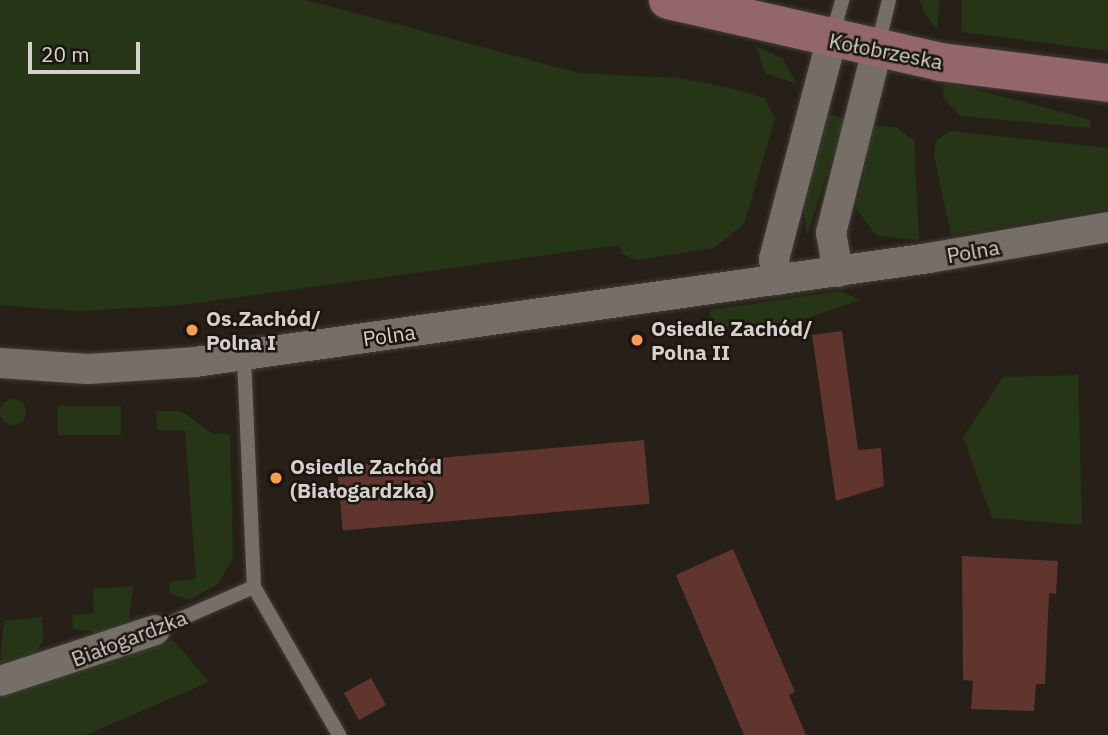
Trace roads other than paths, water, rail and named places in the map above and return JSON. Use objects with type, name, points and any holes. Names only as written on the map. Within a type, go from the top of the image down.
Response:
[{"type":"main road","name":"Kołobrzeska","points":[[668,0],[877,50],[1108,83]]},
{"type":"street","points":[[777,280],[774,259],[831,41]]},
{"type":"street","points":[[838,272],[831,233],[877,50]]},
{"type":"street","name":"Polna","points":[[0,363],[134,368],[244,356],[838,272],[1108,227]]},
{"type":"street","name":"Białogardzka","points":[[0,681],[155,631]]},
{"type":"lane","points":[[831,41],[842,0]]},
{"type":"lane","points":[[877,50],[889,0]]},
{"type":"lane","points":[[244,356],[254,587],[339,735]]},
{"type":"lane","name":"Białogardzka","points":[[155,631],[254,587]]},
{"type":"place","name":"Os.Zachód/ Polna I","points":[[192,330]]},
{"type":"place","name":"Osiedle Zachód/ Polna II","points":[[637,340]]},
{"type":"place","name":"Osiedle Zachód (Białogardzka)","points":[[276,478]]}]
